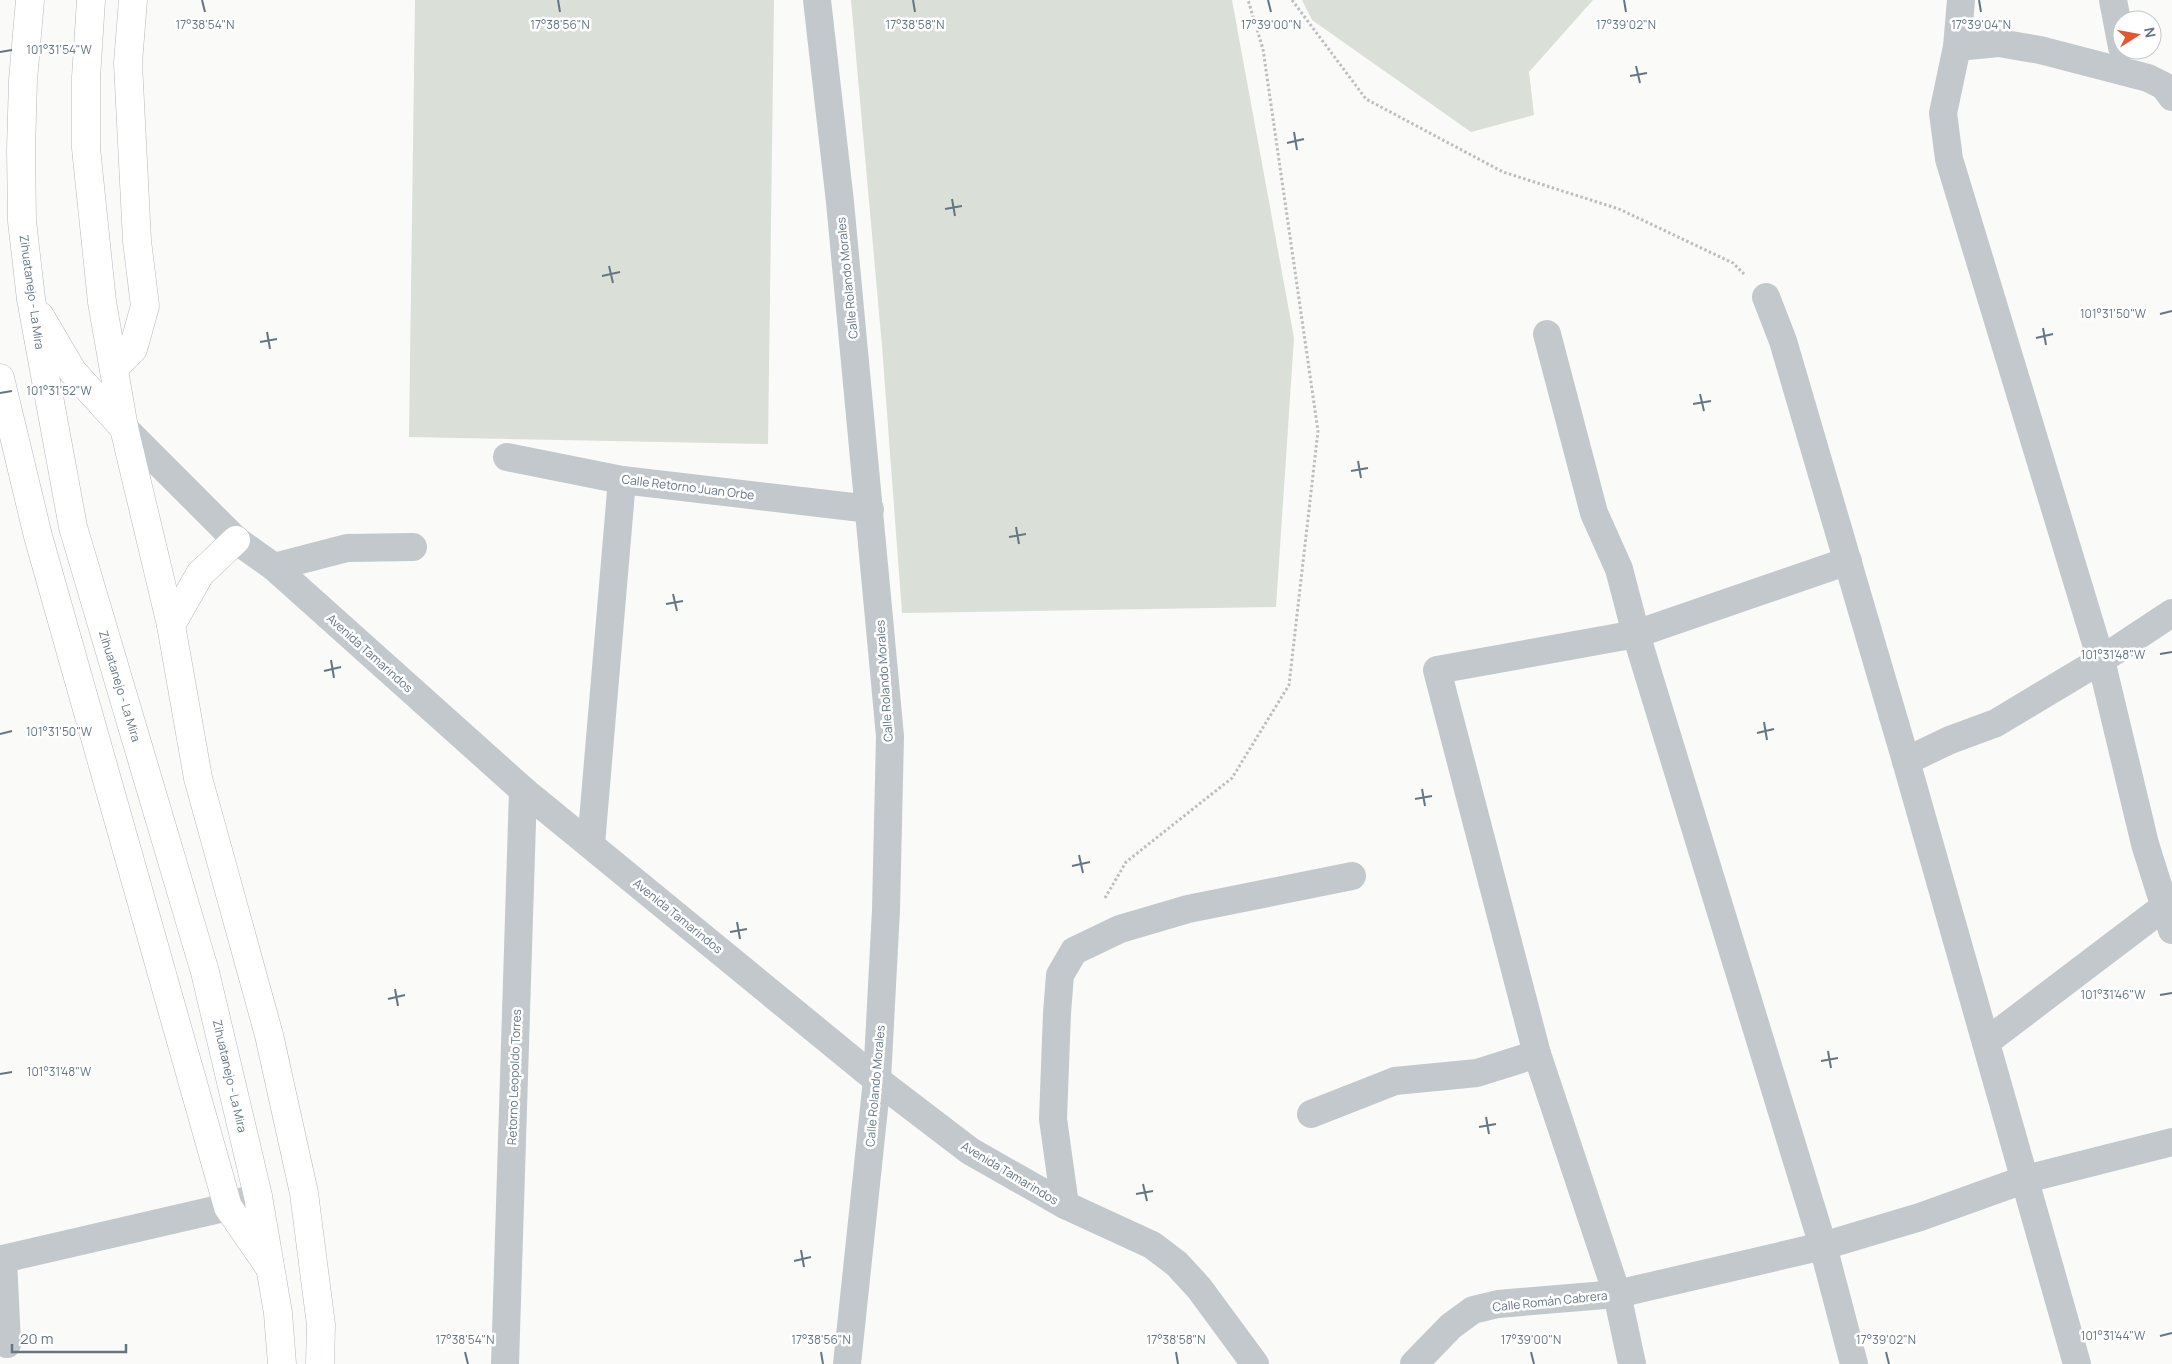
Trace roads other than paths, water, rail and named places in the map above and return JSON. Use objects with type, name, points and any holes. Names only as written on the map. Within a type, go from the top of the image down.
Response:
[{"type":"main road","name":"Zihuatanejo - La Mira","points":[[30,0],[23,80],[22,221],[31,299],[73,527],[205,972],[258,1196],[278,1313],[282,1364]]},
{"type":"main road","points":[[91,0],[86,78],[86,148],[102,302],[124,428],[171,625],[198,778],[269,1036],[304,1194],[321,1325],[320,1364]]},
{"type":"main road","points":[[114,368],[133,349],[145,306],[137,241],[128,63],[133,0]]},
{"type":"main road","points":[[31,299],[73,372],[124,428]]},
{"type":"main road","points":[[0,378],[38,536],[228,1206],[270,1268]]},
{"type":"main road","points":[[171,625],[200,574],[236,540]]},
{"type":"street","name":"Calle Rolando Morales","points":[[817,0],[840,202],[890,736],[886,910],[877,1080],[847,1364]]},
{"type":"street","points":[[1961,0],[1957,47],[1943,113],[1949,159],[2102,660],[2146,844],[2168,918],[1986,1042]]},
{"type":"street","points":[[1957,47],[1999,43],[2040,50],[2112,55]]},
{"type":"street","points":[[2128,60],[2148,78],[2164,86],[2172,96]]},
{"type":"street","points":[[1766,298],[1783,341],[1848,561],[2078,1364]]},
{"type":"street","points":[[1547,334],[1594,513],[1619,569],[1636,634],[1823,1246],[1854,1364]]},
{"type":"street","name":"Avenida Tamarindos","points":[[124,428],[236,540],[274,567],[523,790],[877,1080],[970,1151],[1064,1205],[1152,1244],[1177,1264],[1199,1288],[1255,1364]]},
{"type":"street","name":"Calle Retorno Juan Orbe","points":[[507,457],[622,480],[870,509]]},
{"type":"street","points":[[591,844],[622,480]]},
{"type":"street","points":[[274,567],[347,548],[413,547]]},
{"type":"street","points":[[1632,1364],[1617,1294],[1537,1054],[1437,670],[1636,634],[1848,561]]},
{"type":"street","points":[[1906,761],[1950,740],[1996,723],[2102,660],[2172,614]]},
{"type":"street","name":"Retorno Leopoldo Torres","points":[[505,1364],[523,790]]},
{"type":"street","points":[[1064,1205],[1053,1119],[1056,1022],[1060,975],[1074,951],[1120,929],[1188,910],[1352,876]]},
{"type":"street","points":[[1311,1114],[1395,1081],[1477,1074],[1537,1054]]},
{"type":"street","name":"Calle Román Cabrera","points":[[1414,1364],[1451,1326],[1473,1310],[1498,1304],[1617,1294],[1823,1246],[1920,1217],[2026,1179],[2172,1142]]},
{"type":"street","points":[[7,1344],[2,1257],[228,1206],[258,1196]]}]
